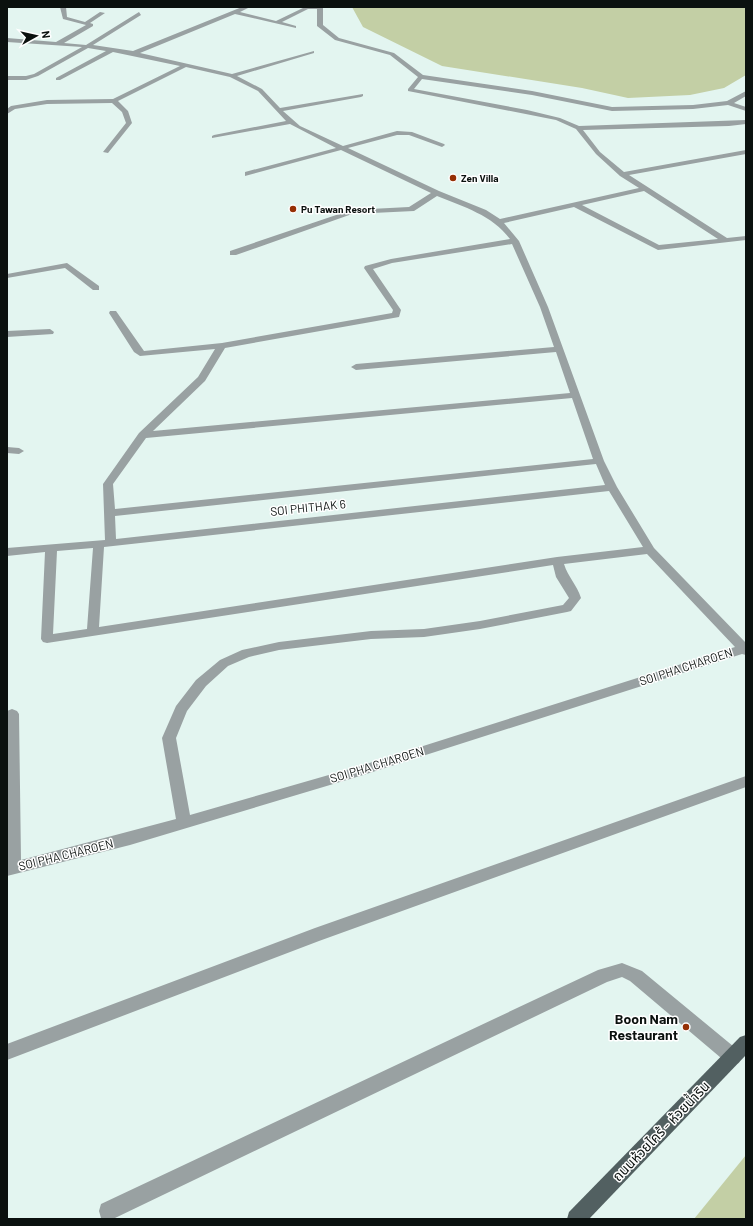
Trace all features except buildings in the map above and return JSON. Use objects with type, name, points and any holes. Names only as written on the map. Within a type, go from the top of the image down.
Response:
[{"type":"main road","name":"ถนนห้วยไคร้ - ห้วยน้ำริน","points":[[576,1219],[746,1043]]},
{"type":"street","points":[[56,45],[91,25],[65,18],[63,7]]},
{"type":"street","points":[[134,53],[247,7]]},
{"type":"street","points":[[276,23],[307,8],[320,7],[320,26],[337,39],[392,54],[421,77],[532,93],[612,109],[693,107],[729,103],[746,93]]},
{"type":"street","points":[[234,12],[294,28]]},
{"type":"street","points":[[86,23],[102,13]]},
{"type":"street","points":[[7,78],[26,78],[36,75],[72,56],[85,46],[139,14]]},
{"type":"street","points":[[7,40],[56,45],[85,46],[134,53],[232,76],[260,90],[278,110],[292,122],[341,148],[436,194],[483,212],[499,222],[515,241],[544,307],[560,349],[598,461],[612,487],[650,550],[745,650]]},
{"type":"street","points":[[58,79],[112,50]]},
{"type":"street","points":[[232,76],[312,52]]},
{"type":"street","points":[[7,112],[10,107],[47,102],[114,101],[186,65]]},
{"type":"street","points":[[421,77],[410,90],[558,119],[578,128],[746,122]]},
{"type":"street","points":[[278,110],[361,96]]},
{"type":"street","points":[[106,152],[129,123],[125,111],[114,101]]},
{"type":"street","points":[[729,103],[746,109]]},
{"type":"street","points":[[214,137],[292,122]]},
{"type":"street","points":[[578,128],[598,152],[623,174],[725,240]]},
{"type":"street","points":[[248,174],[404,132],[442,145]]},
{"type":"street","points":[[623,174],[746,152]]},
{"type":"street","points":[[499,222],[644,189]]},
{"type":"street","points":[[233,253],[351,212],[412,209],[436,194]]},
{"type":"street","points":[[574,204],[658,248],[746,238]]},
{"type":"street","points":[[113,313],[139,352],[143,354],[222,346],[396,315],[397,310],[368,268],[391,261],[515,241]]},
{"type":"street","points":[[7,276],[67,265],[96,288]]},
{"type":"street","points":[[7,334],[50,332]]},
{"type":"street","points":[[93,631],[110,513],[108,484],[143,435],[202,379],[222,346]]},
{"type":"street","points":[[356,367],[560,349]]},
{"type":"street","points":[[143,435],[576,395]]},
{"type":"street","points":[[7,450],[19,451]]},
{"type":"street","points":[[110,513],[598,461]]},
{"type":"street","name":"SOI PHITHAK 6","points":[[7,552],[105,544],[612,487]]},
{"type":"street","points":[[51,548],[47,639],[557,561],[650,550]]},
{"type":"street","points":[[184,823],[169,738],[181,709],[201,683],[224,662],[246,653],[279,646],[371,635],[424,633],[480,625],[567,608],[574,598],[573,592],[562,577],[557,561]]},
{"type":"street","name":"SOI PHA CHAROEN","points":[[11,869],[130,839],[184,823],[375,766],[745,650]]},
{"type":"street","points":[[11,869],[12,714]]},
{"type":"street","points":[[7,1052],[315,935],[746,781]]},
{"type":"street","points":[[108,1211],[604,975],[622,970],[636,976],[733,1056]]},
{"type":"green space","points":[[352,7],[746,7],[746,75],[724,88],[690,95],[628,98],[582,88],[442,66],[363,27]]},
{"type":"green space","points":[[746,1155],[746,1219],[694,1219]]},
{"type":"place","name":"Zen Villa","points":[[453,178]]},
{"type":"place","name":"Pu Tawan Resort","points":[[293,209]]},
{"type":"place","name":"Boon Nam Restaurant","points":[[686,1027]]}]
